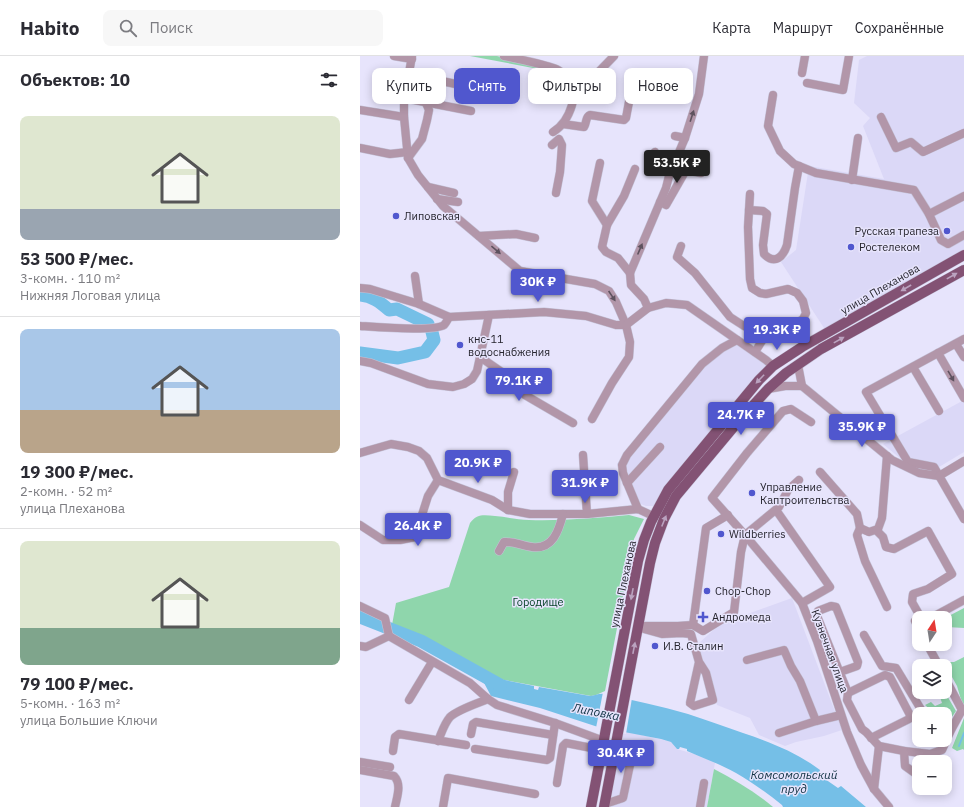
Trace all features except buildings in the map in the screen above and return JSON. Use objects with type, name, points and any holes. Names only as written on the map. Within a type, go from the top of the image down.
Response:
[{"type":"main road","name":"улица Плеханова","points":[[592,807],[638,561],[653,516],[668,490],[754,386],[773,366],[802,347],[964,255]]},
{"type":"main road","name":"улица Плеханова","points":[[604,805],[650,563],[655,543],[664,519],[676,496],[737,423],[768,389],[786,373],[821,350],[964,270]]},
{"type":"street","points":[[394,56],[412,57],[410,68]]},
{"type":"street","points":[[504,56],[540,60],[554,68]]},
{"type":"street","points":[[602,68],[614,56]]},
{"type":"street","points":[[648,308],[644,299],[631,285],[630,273],[666,188],[671,171],[685,138],[699,94],[704,56]]},
{"type":"street","points":[[802,73],[805,56]]},
{"type":"street","points":[[807,83],[843,90],[849,56]]},
{"type":"street","points":[[774,95],[768,126],[780,150],[794,164],[816,173],[914,190],[929,214],[941,240],[948,244],[964,235]]},
{"type":"street","points":[[404,104],[408,155],[418,175],[443,206],[520,271],[595,284],[609,291],[616,302],[626,325],[630,342],[629,357],[612,383],[592,419]]},
{"type":"street","points":[[408,155],[422,139],[429,110],[426,104]]},
{"type":"street","points":[[432,104],[471,111]]},
{"type":"street","points":[[553,132],[560,128],[563,124],[572,104]]},
{"type":"street","points":[[563,124],[584,127],[586,119],[590,115],[624,120],[626,118],[629,104]]},
{"type":"street","points":[[360,110],[404,117]]},
{"type":"street","points":[[881,117],[896,148],[911,142],[924,152],[964,133]]},
{"type":"street","points":[[675,136],[685,138]]},
{"type":"street","points":[[852,180],[858,138]]},
{"type":"street","points":[[552,145],[560,139],[562,145],[560,172],[556,193]]},
{"type":"street","points":[[360,148],[390,154],[408,155]]},
{"type":"street","points":[[655,152],[658,159],[671,171]]},
{"type":"street","points":[[600,163],[592,201],[607,225]]},
{"type":"street","points":[[749,210],[763,211],[767,214],[763,245],[764,254],[773,260],[780,258],[785,253],[787,245],[799,166]]},
{"type":"street","points":[[630,273],[618,258],[606,252],[602,247],[607,225],[624,196],[634,169]]},
{"type":"street","points":[[660,202],[666,205],[686,170],[701,174]]},
{"type":"street","points":[[428,187],[454,192]]},
{"type":"street","points":[[750,194],[748,242],[750,279],[752,288],[760,293],[766,294],[788,289],[797,293],[803,300],[806,313],[803,319],[794,325],[765,336],[755,352]]},
{"type":"street","points":[[929,214],[964,196]]},
{"type":"street","points":[[437,199],[458,202]]},
{"type":"street","points":[[479,236],[516,234],[535,238]]},
{"type":"street","points":[[681,246],[677,257],[695,273],[730,317],[744,326],[765,336]]},
{"type":"street","points":[[415,276],[419,304]]},
{"type":"street","points":[[360,288],[370,289],[419,304],[449,317],[544,312],[586,316],[616,325],[626,325],[648,308],[666,303],[687,305],[773,366]]},
{"type":"street","points":[[360,361],[371,363],[428,384],[453,386],[464,384],[472,379],[477,371],[489,315]]},
{"type":"street","points":[[360,326],[425,329],[436,328],[445,325],[449,317]]},
{"type":"street","points":[[964,339],[866,392],[908,462],[934,466],[964,519]]},
{"type":"street","points":[[638,509],[623,473],[622,464],[627,455],[702,364],[722,348],[737,340]]},
{"type":"street","points":[[956,344],[964,357]]},
{"type":"street","points":[[938,353],[964,398]]},
{"type":"street","points":[[480,357],[506,375],[526,395],[573,423]]},
{"type":"street","points":[[798,365],[802,386]]},
{"type":"street","points":[[913,367],[939,411]]},
{"type":"street","points":[[768,389],[785,386],[802,386],[892,460],[919,473],[939,476],[964,461]]},
{"type":"street","name":"Кузнечная улица","points":[[811,422],[791,409],[782,411],[747,452],[712,498],[728,514],[802,603],[817,641],[847,732],[861,765],[874,789],[889,807]]},
{"type":"street","points":[[360,453],[391,444],[408,447],[419,451],[427,458],[438,480],[492,500],[508,510],[530,514],[587,514],[638,509],[653,516]]},
{"type":"street","points":[[627,484],[660,447]]},
{"type":"street","points":[[583,456],[587,514]]},
{"type":"street","points":[[860,528],[869,532],[878,529],[882,518],[887,456]]},
{"type":"street","points":[[508,510],[508,492],[514,472]]},
{"type":"street","points":[[820,472],[857,514],[860,528],[857,535],[863,555],[887,607]]},
{"type":"street","points":[[360,525],[383,540],[400,540],[415,537],[428,496],[438,480]]},
{"type":"street","points":[[638,625],[678,626],[693,624],[703,631],[734,612],[742,552],[746,535],[779,507],[788,490],[800,480]]},
{"type":"street","points":[[776,510],[830,587],[802,603]]},
{"type":"street","points":[[499,551],[504,542],[533,548],[544,547],[553,540],[560,527],[563,514]]},
{"type":"street","points":[[693,624],[706,528],[728,514]]},
{"type":"street","points":[[876,530],[883,537],[886,547],[894,549],[928,531],[952,574],[928,589],[914,594],[912,602],[915,611]]},
{"type":"street","points":[[944,611],[964,600]]},
{"type":"street","points":[[360,606],[385,618],[389,636],[470,683],[488,700],[497,705],[555,723],[604,742]]},
{"type":"street","points":[[840,672],[857,666],[858,662],[836,607],[832,606],[818,611],[817,616],[848,693],[847,700],[862,728],[879,746],[930,754],[942,750],[943,747]]},
{"type":"street","points":[[638,625],[644,629],[662,634],[691,634],[699,662],[706,673],[713,700],[694,706],[690,703],[699,662]]},
{"type":"street","points":[[864,635],[882,666],[896,668],[920,707]]},
{"type":"street","points":[[360,646],[366,646],[389,636]]},
{"type":"street","points":[[747,660],[784,650],[800,681],[816,721]]},
{"type":"street","points":[[409,700],[432,662]]},
{"type":"street","points":[[848,693],[885,675],[890,676],[904,702],[910,715],[909,719],[871,738]]},
{"type":"street","points":[[952,691],[962,710],[952,723]]},
{"type":"street","points":[[438,741],[444,726],[451,716],[470,706],[488,700]]},
{"type":"street","points":[[779,733],[816,721],[842,715]]},
{"type":"street","points":[[471,734],[473,724],[476,722],[553,735]]},
{"type":"street","points":[[475,749],[547,760],[550,758],[555,723]]},
{"type":"street","points":[[393,751],[395,737],[399,734],[466,745]]},
{"type":"street","points":[[557,783],[562,746],[566,743],[604,742]]},
{"type":"street","points":[[874,789],[879,746]]},
{"type":"street","points":[[904,751],[905,766],[912,771]]},
{"type":"street","points":[[604,805],[623,798],[630,765],[614,755]]},
{"type":"street","points":[[360,762],[390,767]]},
{"type":"street","points":[[360,770],[394,776],[398,780],[399,784],[395,807]]},
{"type":"street","points":[[443,807],[448,778],[535,794]]},
{"type":"street","points":[[700,807],[704,783]]},
{"type":"shaded area","points":[[867,56],[964,56],[964,251],[826,331],[781,262],[796,250],[809,166],[884,179],[863,126],[870,118],[854,103],[859,60]]},
{"type":"shaded area","points":[[730,338],[764,360],[767,367],[655,506],[646,506],[630,500],[617,464],[698,363]]},
{"type":"shaded area","points":[[964,400],[964,452],[934,470],[920,469],[901,459],[883,444]]},
{"type":"shaded area","points":[[792,598],[842,730],[785,746],[759,735],[750,718],[717,705],[698,644],[720,624]]},
{"type":"shaded area","points":[[623,731],[671,742],[677,749],[701,756],[715,763],[707,807],[609,807]]},
{"type":"green space","points":[[470,56],[497,56],[547,68],[533,68]]},
{"type":"green space","name":"Городище","points":[[488,515],[521,520],[541,520],[629,515],[644,519],[634,539],[605,691],[591,696],[493,678],[392,625],[396,603],[449,587],[470,523],[478,516]]},
{"type":"green space","points":[[964,608],[964,628],[952,627],[952,614]]},
{"type":"green space","points":[[964,657],[964,710],[957,686],[952,677],[952,662]]},
{"type":"green space","points":[[941,699],[949,699],[956,711],[952,717],[952,707],[927,707],[925,705],[931,702],[935,706],[942,703]]},
{"type":"green space","points":[[964,718],[964,750],[957,751],[952,748]]},
{"type":"green space","points":[[714,769],[745,786],[773,807],[707,807]]},
{"type":"water","name":"Комсомольский пруд","points":[[486,677],[496,679],[497,681],[500,681],[500,679],[534,686],[534,689],[538,690],[539,687],[590,696],[604,694],[688,714],[763,740],[793,753],[820,770],[819,773],[823,776],[823,780],[825,779],[838,788],[841,786],[866,807],[783,807],[766,792],[736,773],[687,751],[687,749],[680,747],[677,749],[671,742],[598,727],[540,708],[491,696],[483,681]]},
{"type":"pier","points":[[603,692],[632,698],[626,734],[596,728]]},
{"type":"waterway","name":"Липовка","points":[[360,295],[376,300],[389,310],[397,309],[428,324]]},
{"type":"waterway","name":"Липовка","points":[[360,353],[398,358],[425,352],[434,340],[432,332]]},
{"type":"waterway","name":"Липовка","points":[[360,617],[421,641],[500,685]]},
{"type":"waterway","points":[[959,746],[964,733]]},
{"type":"place","name":"Липовская","points":[[396,216]]},
{"type":"place","name":"Русская трапеза","points":[[947,231]]},
{"type":"place","name":"Ростелеком","points":[[851,247]]},
{"type":"place","name":"кнс-11 водоснабжения","points":[[460,345]]},
{"type":"place","name":"Управление Каптроительства","points":[[752,493]]},
{"type":"place","name":"Wildberries","points":[[721,534]]},
{"type":"place","name":"Chop-Chop","points":[[707,591]]},
{"type":"place","name":"Андромеда","points":[[703,617]]},
{"type":"place","name":"И.В. Сталин","points":[[655,646]]}]
